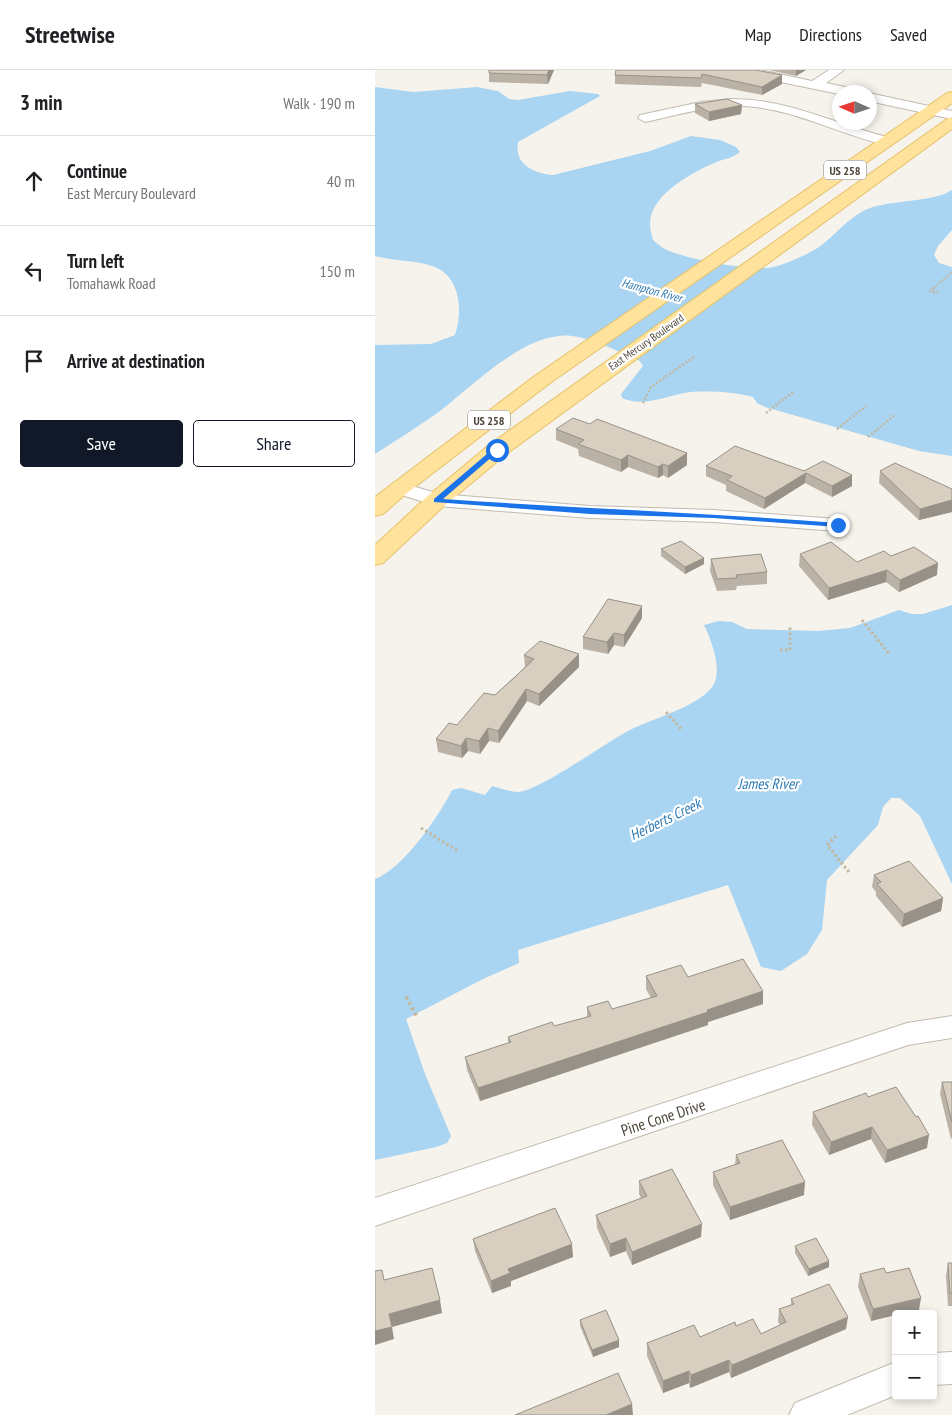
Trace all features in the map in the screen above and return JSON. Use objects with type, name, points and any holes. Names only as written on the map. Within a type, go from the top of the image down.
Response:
[{"type":"main road","name":"US 258","points":[[375,510],[399,488],[581,353],[952,96]]},
{"type":"main road","name":"East Mercury Boulevard","points":[[375,558],[437,500],[497,450],[952,122]]},
{"type":"street","points":[[741,70],[832,88]]},
{"type":"street","points":[[814,85],[838,70]]},
{"type":"street","points":[[877,99],[952,116]]},
{"type":"street","points":[[645,118],[711,105],[756,103],[791,110],[856,134],[886,142]]},
{"type":"street","points":[[399,488],[437,500],[590,512],[714,516],[838,525]]},
{"type":"street","name":"Pine Cone Drive","points":[[375,1212],[907,1034],[952,1027]]},
{"type":"street","points":[[937,1369],[952,1368]]},
{"type":"street","points":[[807,1415],[892,1380]]},
{"type":"path","points":[[938,293],[930,291],[952,272]]},
{"type":"path","points":[[643,403],[651,386],[694,357]]},
{"type":"path","points":[[766,413],[793,392]]},
{"type":"path","points":[[837,429],[866,406]]},
{"type":"path","points":[[868,438],[895,414]]},
{"type":"path","points":[[862,620],[890,655]]},
{"type":"path","points":[[780,650],[790,650],[790,627]]},
{"type":"path","points":[[666,712],[682,730]]},
{"type":"path","points":[[421,828],[458,851]]},
{"type":"path","points":[[836,836],[827,845],[849,872]]},
{"type":"path","points":[[406,997],[417,1017]]},
{"type":"water","name":"Hampton River","points":[[375,87],[413,92],[477,87],[498,91],[509,99],[518,100],[570,91],[598,94],[600,96],[518,142],[519,157],[522,162],[533,170],[546,174],[553,175],[650,151],[691,136],[720,140],[736,147],[740,152],[686,177],[665,194],[657,203],[650,225],[653,240],[663,248],[687,257],[719,264],[751,268],[774,267],[816,249],[855,216],[870,208],[935,197],[952,190],[952,230],[938,246],[934,255],[939,263],[952,267],[952,456],[919,451],[765,407],[757,403],[753,397],[738,394],[691,392],[653,400],[630,401],[622,398],[621,394],[643,366],[640,361],[598,343],[572,336],[554,337],[536,342],[517,351],[499,363],[436,414],[375,454],[375,345],[431,344],[455,335],[459,305],[454,286],[449,277],[442,271],[425,264],[375,256]]},
{"type":"water","name":"James River","points":[[952,605],[952,884],[920,816],[900,798],[891,798],[883,807],[878,825],[827,880],[822,930],[807,954],[781,971],[761,967],[728,885],[518,950],[519,963],[483,979],[406,1019],[425,1074],[451,1136],[447,1143],[436,1147],[375,1160],[375,879],[397,865],[408,853],[429,827],[452,790],[461,788],[485,795],[492,786],[515,792],[527,790],[556,776],[628,731],[699,699],[714,684],[717,670],[710,638],[704,625],[719,621],[732,622],[747,629],[818,631],[850,628],[899,610],[912,614],[923,614]]},
{"type":"building","points":[[489,70],[549,70],[547,75],[489,73]]},
{"type":"building","points":[[616,70],[755,70],[782,75],[762,87],[702,74],[701,78],[615,75]]},
{"type":"building","points":[[727,99],[742,105],[709,112],[695,104]]},
{"type":"building","points":[[573,418],[590,424],[597,419],[687,453],[668,466],[663,464],[658,467],[628,455],[621,460],[578,444],[584,440],[556,429]]},
{"type":"building","points":[[735,446],[804,471],[823,461],[852,475],[832,486],[806,473],[765,498],[727,480],[732,476],[706,466]]},
{"type":"building","points":[[895,463],[952,489],[952,500],[920,509],[880,471]]},
{"type":"building","points":[[681,541],[704,558],[685,567],[661,549]]},
{"type":"building","points":[[831,542],[857,562],[884,551],[891,556],[914,547],[938,563],[900,580],[887,570],[829,588],[800,554]]},
{"type":"building","points":[[761,554],[767,572],[736,575],[737,578],[717,579],[711,559]]},
{"type":"building","points":[[608,599],[642,606],[624,635],[614,633],[607,642],[583,637]]},
{"type":"building","points":[[540,641],[579,654],[539,694],[526,689],[498,731],[488,728],[479,741],[466,738],[461,746],[436,739],[449,723],[457,725],[484,693],[495,695],[515,677],[534,659],[524,655]]},
{"type":"building","points":[[909,861],[943,898],[904,914],[877,884],[881,882],[874,875]]},
{"type":"building","points":[[743,959],[763,991],[707,1010],[708,1012],[478,1088],[465,1057],[511,1042],[508,1037],[552,1022],[554,1026],[591,1016],[587,1007],[608,1001],[612,1009],[657,996],[646,976],[681,965],[688,977]]},
{"type":"building","points":[[942,1082],[952,1082],[952,1122]]},
{"type":"building","points":[[896,1087],[916,1117],[918,1116],[929,1135],[887,1150],[872,1127],[831,1142],[813,1112],[866,1093],[868,1097]]},
{"type":"building","points":[[782,1140],[805,1182],[730,1207],[713,1172],[740,1163],[736,1155]]},
{"type":"building","points":[[672,1169],[702,1224],[632,1252],[626,1238],[610,1244],[596,1215],[647,1196],[639,1181]]},
{"type":"building","points":[[555,1208],[572,1244],[508,1269],[510,1273],[491,1281],[473,1239]]},
{"type":"building","points":[[816,1238],[829,1261],[809,1269],[795,1246]]},
{"type":"building","points":[[948,1263],[952,1263],[952,1294],[950,1293]]},
{"type":"building","points":[[432,1268],[440,1300],[389,1314],[392,1327],[375,1331],[375,1271],[382,1270],[384,1280]]},
{"type":"building","points":[[884,1268],[886,1273],[909,1268],[921,1298],[873,1309],[860,1274]]},
{"type":"building","points":[[829,1284],[848,1317],[732,1365],[729,1360],[691,1375],[689,1371],[663,1381],[647,1343],[694,1325],[700,1337],[735,1322],[736,1326],[753,1319],[761,1334],[786,1322],[779,1309],[794,1304],[791,1299]]},
{"type":"building","points":[[606,1310],[619,1340],[592,1350],[580,1320]]},
{"type":"building","points":[[618,1373],[632,1404],[606,1415],[515,1415]]},
{"type":"route","points":[[497,450],[437,500],[590,512],[714,516],[838,525]]},
{"type":"water label","name":"Herberts Creek","points":[[665,819]]}]
